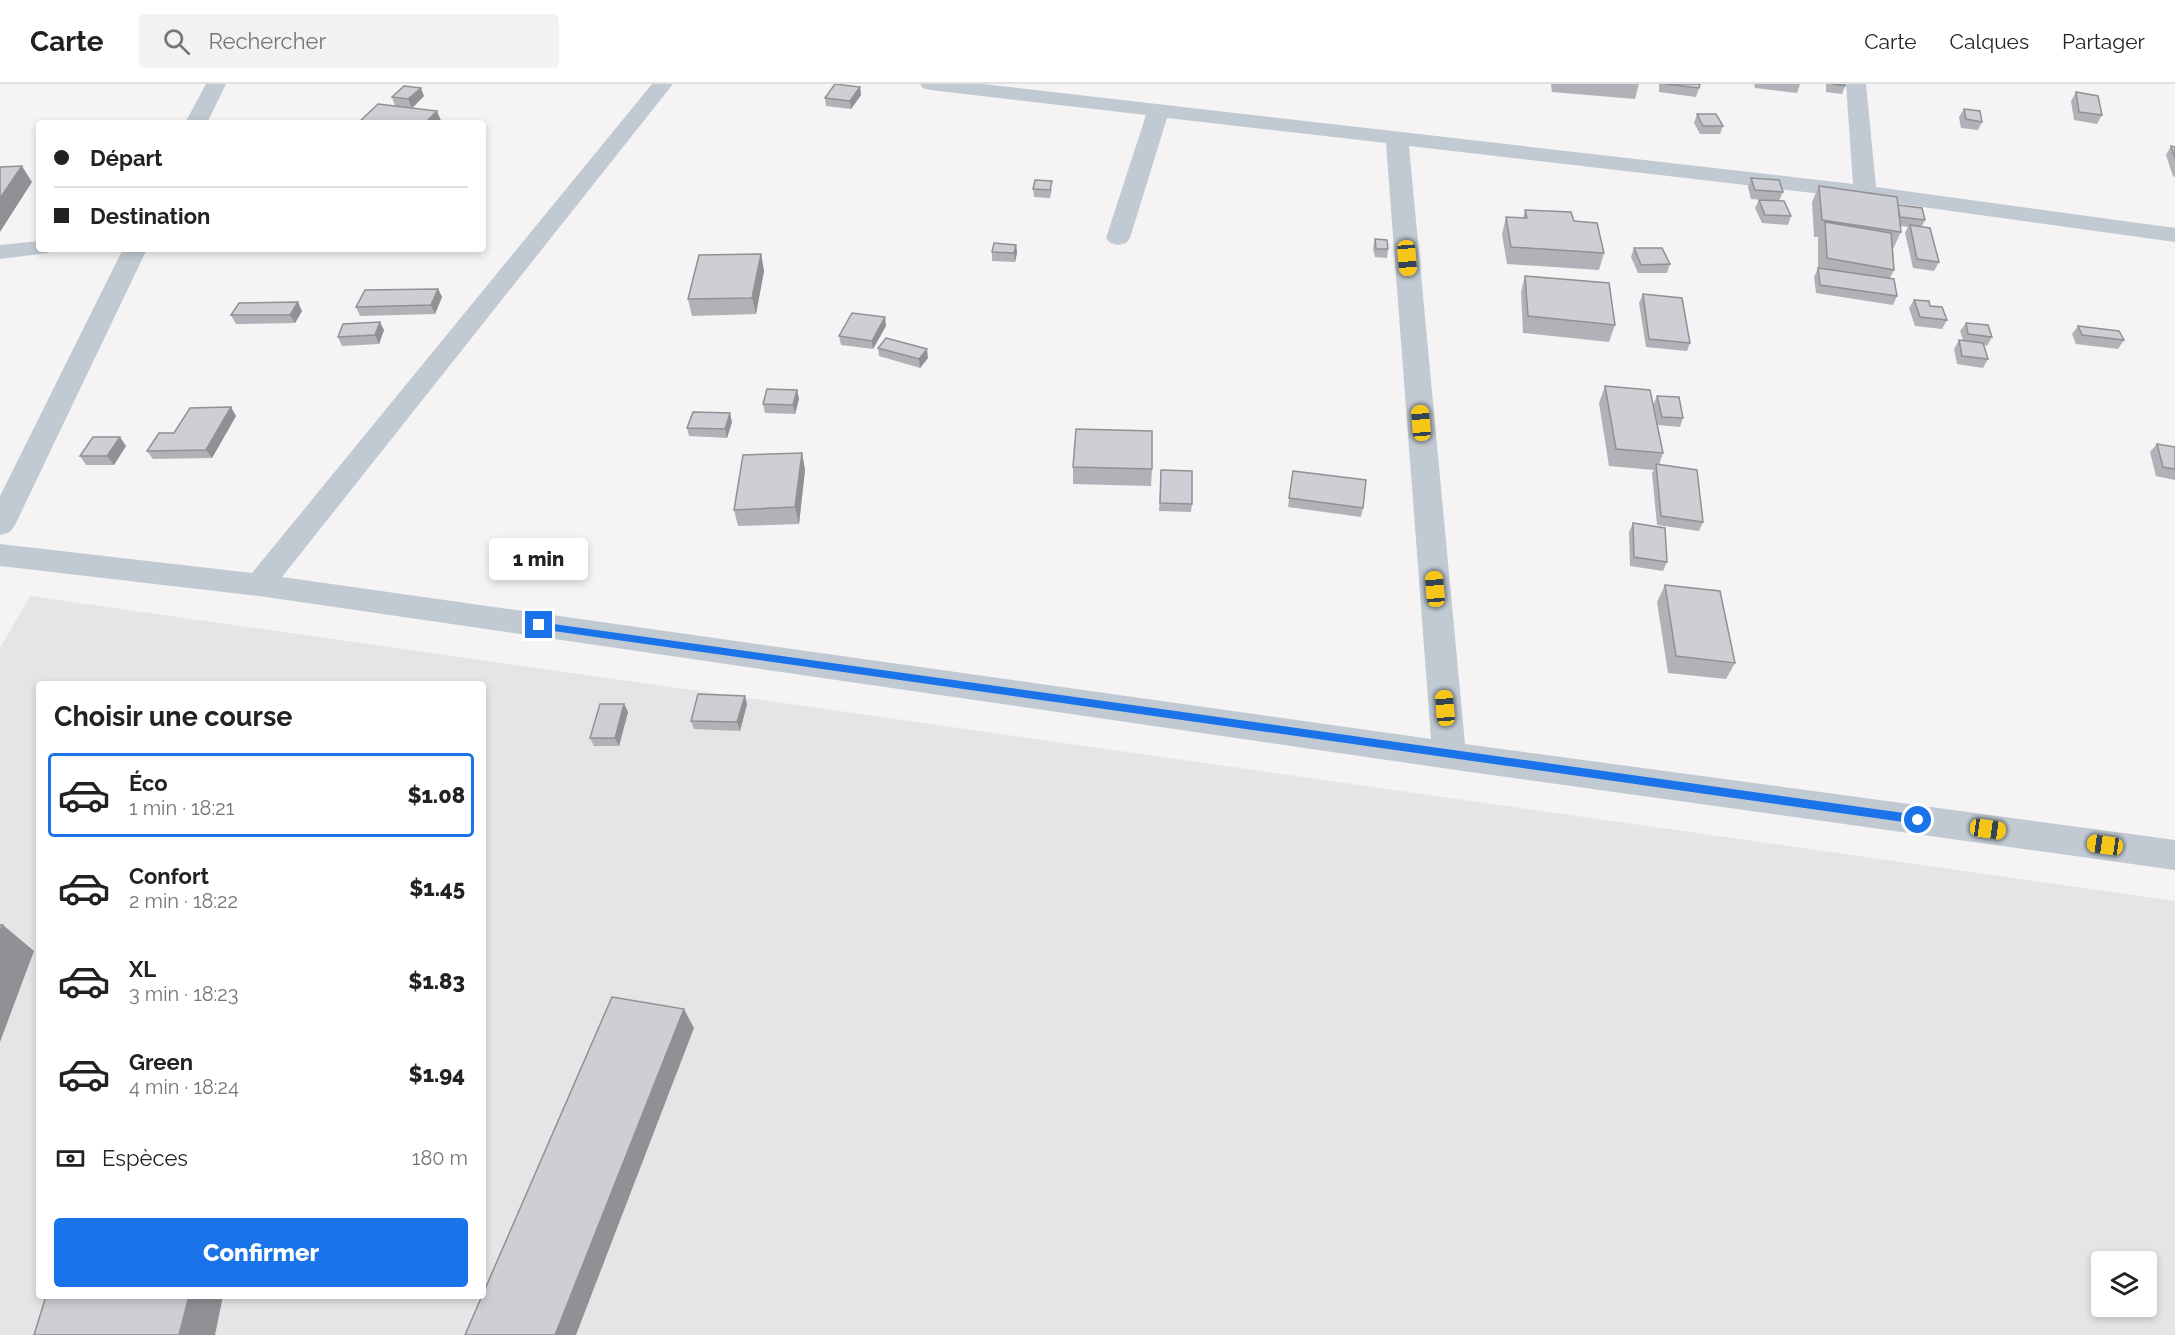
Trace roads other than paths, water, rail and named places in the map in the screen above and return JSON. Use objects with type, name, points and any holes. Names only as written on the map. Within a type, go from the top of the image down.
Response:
[{"type":"street","points":[[198,120],[216,84]]},
{"type":"street","points":[[259,585],[663,84]]},
{"type":"street","points":[[930,84],[1865,192],[2175,235]]},
{"type":"street","points":[[1856,84],[1865,192]]},
{"type":"street","points":[[1118,238],[1158,111]]},
{"type":"street","points":[[1397,139],[1449,755]]},
{"type":"street","points":[[0,252],[36,248]]},
{"type":"street","points":[[0,525],[134,252]]},
{"type":"street","points":[[0,555],[259,585],[1449,755],[2175,855]]}]
